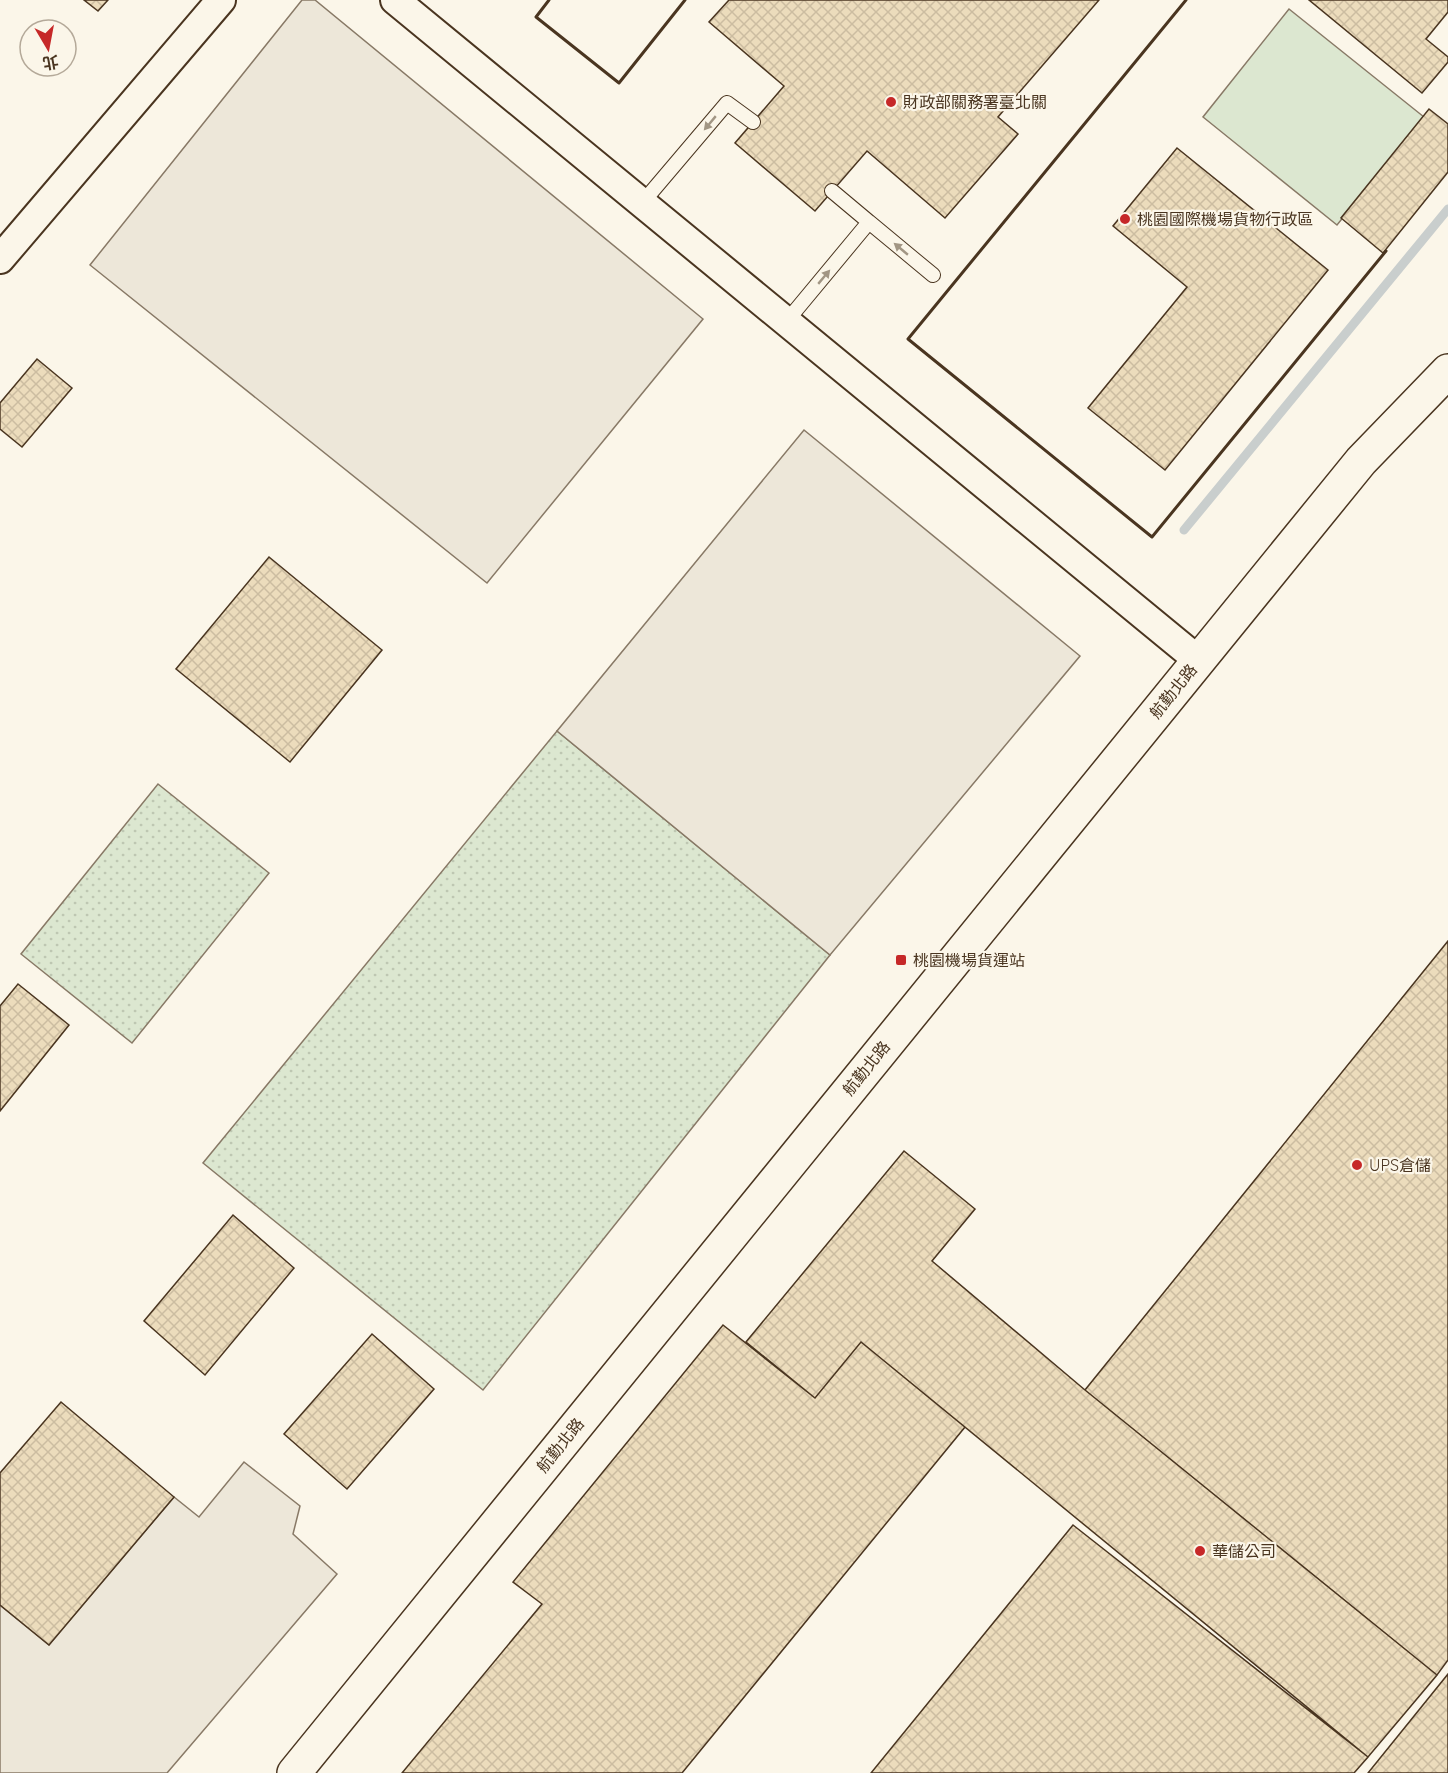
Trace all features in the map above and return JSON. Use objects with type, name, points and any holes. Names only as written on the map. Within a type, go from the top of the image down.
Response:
[{"type":"street","points":[[0,259],[221,0]]},
{"type":"street","points":[[395,0],[1198,660]]},
{"type":"street","name":"航勤北路","points":[[294,1773],[1361,461],[1448,371]]},
{"type":"lane","points":[[643,202],[727,103],[753,122]]},
{"type":"lane","points":[[832,191],[933,275]]},
{"type":"lane","points":[[786,321],[869,222]]},
{"type":"green space","points":[[1289,9],[1424,117],[1337,225],[1203,117]]},
{"type":"green space","points":[[557,731],[830,955],[483,1390],[203,1163]]},
{"type":"green space","points":[[158,784],[269,873],[132,1043],[21,954]]},
{"type":"shaded area","points":[[302,0],[315,0],[703,319],[487,583],[90,265]]},
{"type":"shaded area","points":[[804,430],[1080,656],[830,955],[557,731]]},
{"type":"shaded area","points":[[244,1462],[300,1506],[293,1534],[337,1574],[167,1773],[0,1773],[0,1605],[49,1645],[174,1497],[199,1517]]},
{"type":"building","points":[[84,0],[108,0],[98,11]]},
{"type":"building","name":"財政部關務署臺北關","points":[[729,0],[1099,0],[998,117],[1018,134],[945,218],[867,151],[815,211],[735,143],[784,86],[709,22]]},
{"type":"building","points":[[1309,0],[1448,0],[1448,12],[1426,39],[1448,57],[1448,62],[1422,93]]},
{"type":"building","points":[[1429,109],[1448,124],[1448,172],[1383,253],[1341,218]]},
{"type":"building","points":[[1177,148],[1328,270],[1165,470],[1088,408],[1187,287],[1113,226]]},
{"type":"building","points":[[37,359],[72,388],[22,447],[0,429],[0,403]]},
{"type":"building","points":[[269,557],[382,650],[290,762],[176,669]]},
{"type":"building","name":"UPS倉儲","points":[[1448,941],[1448,1660],[1437,1675],[1085,1390]]},
{"type":"building","points":[[18,984],[69,1025],[0,1111],[0,1006]]},
{"type":"building","name":"華儲公司","points":[[904,1151],[975,1209],[932,1261],[1085,1390],[1437,1675],[1368,1757],[861,1342],[815,1398],[746,1342]]},
{"type":"building","points":[[233,1215],[294,1268],[205,1375],[144,1321]]},
{"type":"building","points":[[723,1325],[815,1398],[861,1342],[965,1427],[682,1773],[402,1773],[542,1604],[513,1582]]},
{"type":"building","points":[[372,1334],[434,1389],[347,1489],[284,1434]]},
{"type":"building","points":[[61,1402],[174,1497],[49,1645],[0,1605],[0,1473]]},
{"type":"building","points":[[1073,1525],[1368,1757],[1354,1773],[871,1773]]},
{"type":"building","points":[[1448,1674],[1448,1773],[1368,1773]]},
{"type":"waterway","points":[[1184,530],[1448,209]]},
{"type":"wall","points":[[549,0],[536,17],[619,83],[685,0]]},
{"type":"wall","points":[[1186,0],[908,339],[1152,537],[1386,251]]},
{"type":"place","name":"財政部關務署臺北關","points":[[891,102]]},
{"type":"place","name":"桃園國際機場貨物行政區","points":[[1125,219]]},
{"type":"place","name":"桃園機場貨運站","points":[[901,960]]},
{"type":"place","name":"UPS倉儲","points":[[1357,1165]]},
{"type":"place","name":"華儲公司","points":[[1200,1551]]}]
